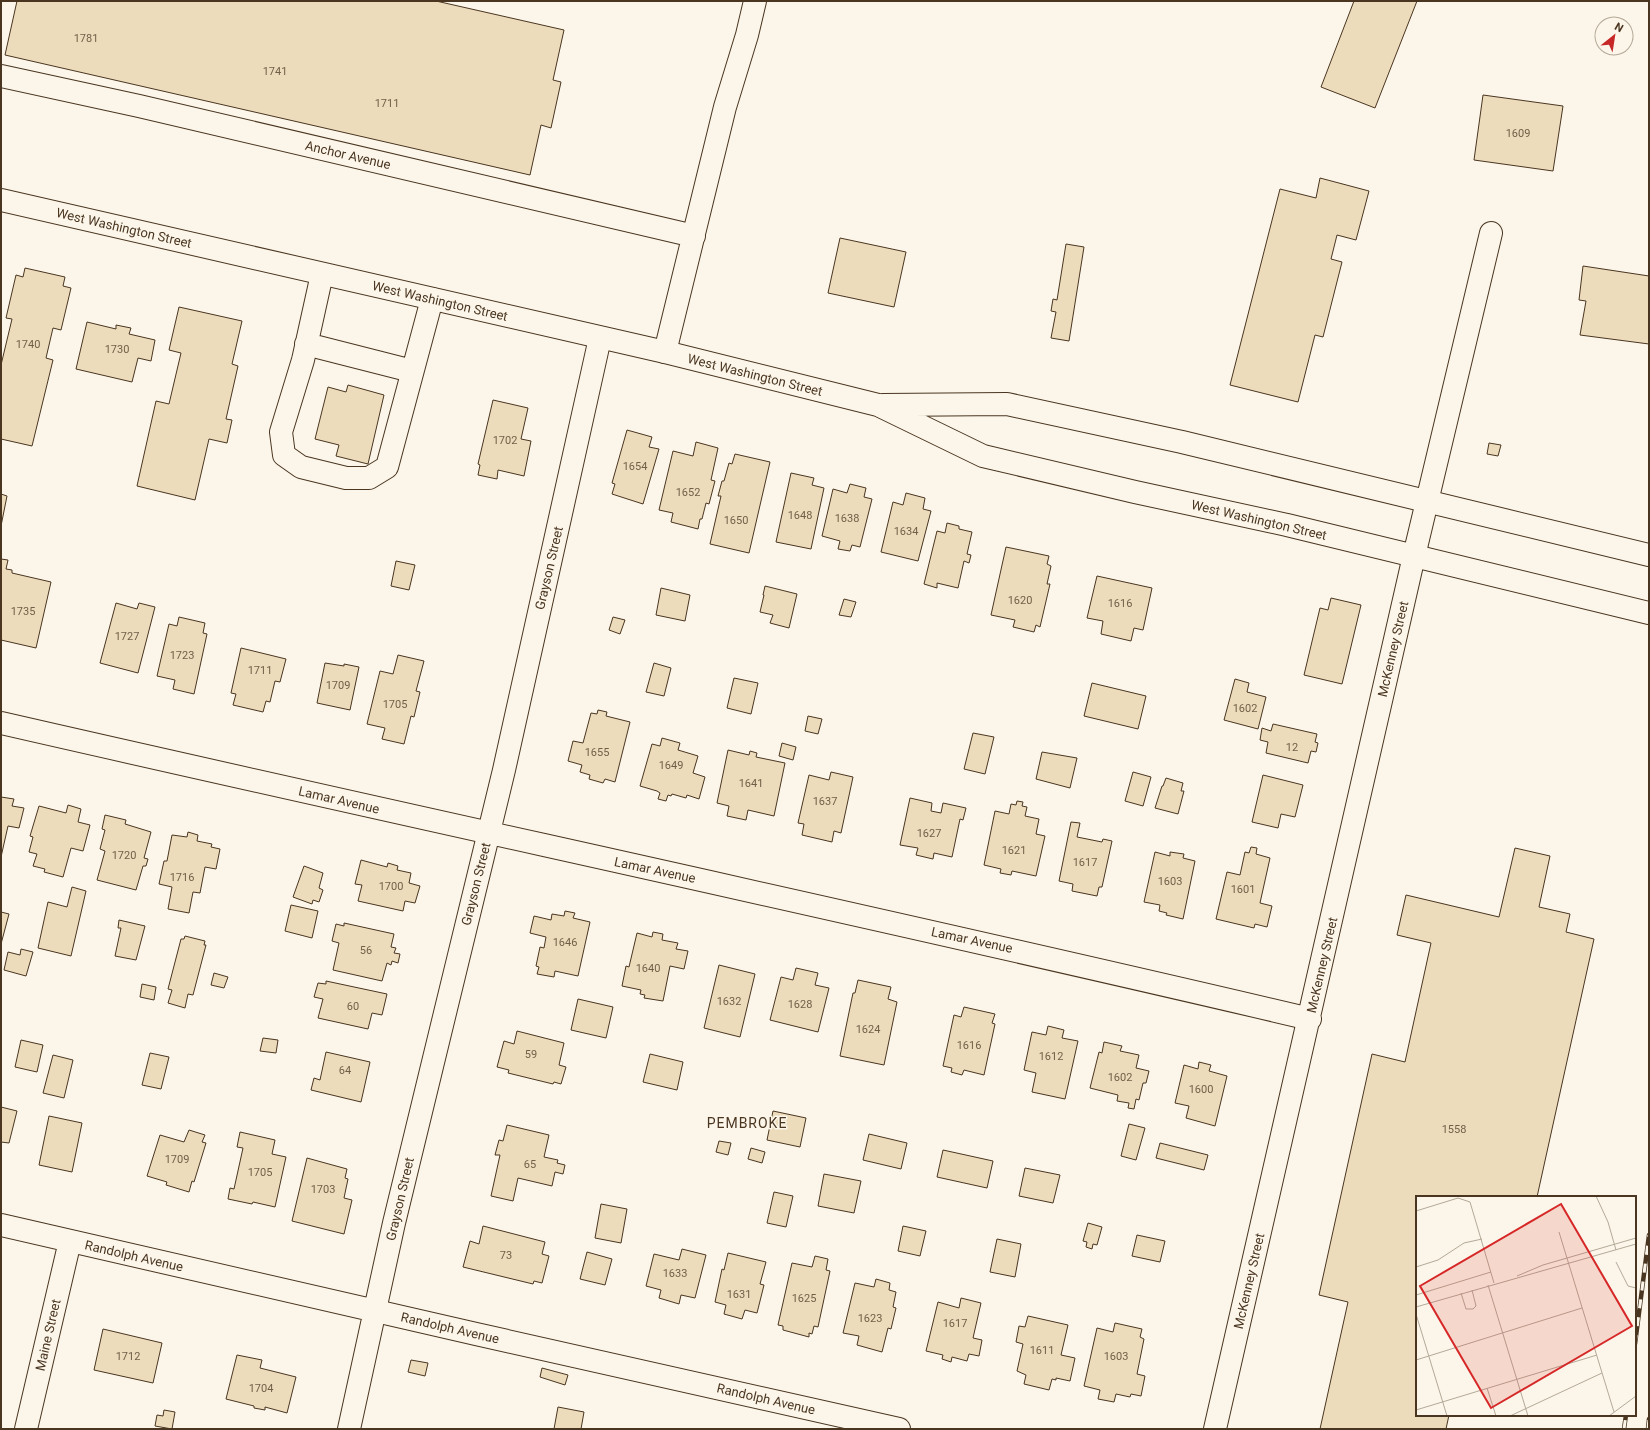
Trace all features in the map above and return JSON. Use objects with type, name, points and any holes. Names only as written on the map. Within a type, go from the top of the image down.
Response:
[{"type":"street","points":[[666,352],[725,107],[756,1]]},
{"type":"street","name":"Anchor Avenue","points":[[1,76],[139,106],[694,236]]},
{"type":"street","name":"West Washington Street","points":[[1,200],[666,352],[878,405],[983,456],[1135,492],[1287,525],[1649,613]]},
{"type":"street","name":"McKenney Street","points":[[1215,1429],[1310,1019],[1414,556],[1491,233]]},
{"type":"street","points":[[322,274],[306,344],[281,432],[284,455],[301,467],[346,478],[369,478],[387,467],[432,299]]},
{"type":"street","name":"Grayson Street","points":[[349,1429],[394,1223],[504,770],[600,338]]},
{"type":"street","points":[[306,344],[412,372]]},
{"type":"street","name":"West Washington Street","points":[[878,405],[1007,404],[1182,442],[1649,555]]},
{"type":"street","name":"Lamar Avenue","points":[[1,723],[1026,952],[1310,1019]]},
{"type":"street","name":"Randolph Avenue","points":[[1,1225],[899,1429]]},
{"type":"street","name":"Maine Street","points":[[26,1429],[70,1241]]},
{"type":"building","points":[[17,1],[436,1],[564,30],[553,80],[561,82],[551,128],[541,125],[530,175],[5,55]]},
{"type":"building","points":[[1354,1],[1417,1],[1375,108],[1321,87]]},
{"type":"building","points":[[1483,95],[1563,106],[1553,171],[1474,160]]},
{"type":"building","points":[[1320,178],[1369,191],[1356,240],[1337,235],[1331,259],[1342,262],[1323,337],[1315,335],[1298,402],[1230,385],[1280,189],[1316,198]]},
{"type":"building","points":[[840,238],[906,252],[894,307],[828,293]]},
{"type":"building","points":[[1066,244],[1084,247],[1069,341],[1051,338],[1056,312],[1051,311],[1053,299],[1057,300]]},
{"type":"building","points":[[1583,266],[1649,276],[1649,344],[1580,335],[1586,301],[1579,300]]},
{"type":"building","points":[[25,268],[65,277],[63,286],[71,288],[61,330],[53,328],[46,358],[53,360],[32,446],[1,439],[1,365],[12,319],[6,318],[16,275],[23,277]]},
{"type":"building","points":[[179,307],[242,321],[232,364],[238,366],[226,419],[232,420],[227,443],[209,439],[195,500],[137,486],[156,401],[169,404],[181,353],[169,350]]},
{"type":"building","points":[[87,322],[116,329],[116,325],[131,328],[129,334],[155,340],[151,361],[138,358],[132,382],[76,369]]},
{"type":"building","points":[[348,385],[384,395],[368,464],[336,456],[339,445],[315,439],[328,387],[346,392]]},
{"type":"building","points":[[493,400],[528,408],[521,439],[531,441],[524,476],[498,470],[497,479],[478,475],[480,465],[478,464]]},
{"type":"building","points":[[627,430],[652,437],[649,447],[659,449],[643,504],[612,494],[615,484],[612,483]]},
{"type":"building","points":[[696,442],[718,448],[711,480],[715,481],[709,504],[706,503],[698,529],[671,522],[673,513],[659,510],[673,451],[693,456]]},
{"type":"building","points":[[1489,443],[1501,445],[1498,456],[1487,454]]},
{"type":"building","points":[[735,454],[770,462],[749,553],[710,544],[721,496],[718,496],[722,481],[724,481],[729,463],[732,464]]},
{"type":"building","points":[[791,473],[814,478],[812,485],[824,488],[811,549],[776,542]]},
{"type":"building","points":[[850,484],[866,488],[864,497],[872,499],[860,547],[852,545],[850,551],[838,549],[840,541],[822,536],[833,489],[847,493]]},
{"type":"building","points":[[906,493],[925,498],[923,509],[931,511],[918,561],[881,552],[893,502],[903,505]]},
{"type":"building","points":[[1,494],[7,496],[1,526]]},
{"type":"building","points":[[947,523],[959,526],[959,529],[972,532],[967,554],[971,555],[969,563],[964,561],[958,588],[937,583],[937,588],[924,584],[937,531],[945,533]]},
{"type":"building","points":[[1006,547],[1049,556],[1047,564],[1051,566],[1047,584],[1050,584],[1040,627],[1036,625],[1034,632],[1013,627],[1015,620],[991,615]]},
{"type":"building","points":[[1,559],[8,560],[6,569],[12,570],[12,573],[51,582],[36,648],[1,640]]},
{"type":"building","points":[[396,561],[415,565],[409,590],[391,586]]},
{"type":"building","points":[[1097,576],[1152,588],[1143,630],[1134,628],[1131,641],[1101,634],[1103,621],[1087,618]]},
{"type":"building","points":[[765,586],[797,594],[789,628],[770,623],[773,615],[760,612]]},
{"type":"building","points":[[661,588],[690,595],[685,621],[656,615]]},
{"type":"building","points":[[1331,598],[1361,605],[1342,684],[1304,675],[1320,608],[1328,610]]},
{"type":"building","points":[[844,599],[856,602],[851,617],[839,615]]},
{"type":"building","points":[[116,603],[137,609],[139,603],[155,607],[138,673],[100,663]]},
{"type":"building","points":[[179,617],[205,623],[203,633],[207,634],[194,694],[173,689],[175,680],[157,676],[169,624],[177,626]]},
{"type":"building","points":[[613,617],[625,620],[620,634],[609,630]]},
{"type":"building","points":[[241,648],[286,659],[280,682],[275,681],[270,702],[266,701],[263,712],[233,705],[236,694],[231,693]]},
{"type":"building","points":[[398,655],[424,661],[416,691],[420,692],[414,717],[411,716],[404,744],[382,739],[385,728],[367,724],[380,671],[393,674]]},
{"type":"building","points":[[325,663],[344,666],[344,664],[359,667],[350,710],[317,703]]},
{"type":"building","points":[[654,663],[671,668],[664,696],[646,692]]},
{"type":"building","points":[[734,678],[758,683],[751,714],[727,708]]},
{"type":"building","points":[[1235,679],[1249,683],[1247,692],[1266,697],[1258,729],[1224,720]]},
{"type":"building","points":[[1092,683],[1146,696],[1138,729],[1084,716]]},
{"type":"building","points":[[598,710],[607,712],[606,716],[630,722],[615,782],[605,779],[603,783],[589,779],[590,775],[580,772],[582,765],[568,761],[573,741],[583,743],[591,713],[597,714]]},
{"type":"building","points":[[808,716],[822,719],[818,734],[805,731]]},
{"type":"building","points":[[1273,724],[1317,734],[1315,742],[1318,743],[1316,752],[1311,751],[1308,763],[1266,753],[1268,742],[1260,740],[1262,728],[1271,731]]},
{"type":"building","points":[[973,733],[994,737],[985,774],[964,769]]},
{"type":"building","points":[[662,738],[680,743],[678,750],[698,756],[693,773],[705,777],[699,799],[687,795],[686,798],[672,794],[671,796],[668,795],[666,801],[658,799],[660,793],[657,791],[640,786],[652,744],[660,746]]},
{"type":"building","points":[[782,743],[796,747],[793,760],[779,756]]},
{"type":"building","points":[[728,750],[749,755],[750,751],[757,753],[756,757],[785,763],[774,816],[748,810],[746,820],[727,816],[729,806],[717,803]]},
{"type":"building","points":[[1042,752],[1077,758],[1070,788],[1036,779]]},
{"type":"building","points":[[831,772],[853,777],[841,833],[834,831],[832,842],[802,835],[804,824],[798,823],[809,775],[829,780]]},
{"type":"building","points":[[1133,772],[1151,777],[1143,806],[1125,801]]},
{"type":"building","points":[[1263,775],[1303,785],[1295,817],[1281,814],[1278,828],[1252,822]]},
{"type":"building","points":[[1166,778],[1183,783],[1181,791],[1184,791],[1178,814],[1155,808]]},
{"type":"building","points":[[1,797],[14,799],[12,806],[24,808],[19,828],[8,826],[1,857]]},
{"type":"building","points":[[910,798],[932,803],[931,811],[941,813],[943,803],[966,808],[963,820],[960,819],[952,857],[934,853],[933,859],[916,855],[918,848],[900,845]]},
{"type":"building","points":[[1017,801],[1023,802],[1022,806],[1027,807],[1025,816],[1039,819],[1036,834],[1045,836],[1036,876],[1012,871],[1011,875],[1000,873],[1001,869],[984,865],[995,811],[1009,814],[1011,804],[1016,805]]},
{"type":"building","points":[[68,805],[81,809],[78,822],[90,825],[83,851],[71,848],[63,877],[44,872],[45,869],[33,866],[37,854],[29,852],[33,837],[30,836],[39,806],[66,813]]},
{"type":"building","points":[[105,815],[126,820],[125,824],[151,832],[144,858],[148,859],[146,866],[143,866],[136,890],[97,880],[105,851],[100,849],[105,830],[102,829]]},
{"type":"building","points":[[1071,822],[1080,823],[1077,837],[1102,842],[1103,839],[1112,841],[1102,887],[1099,887],[1097,896],[1072,891],[1073,884],[1059,881]]},
{"type":"building","points":[[188,832],[198,835],[197,841],[212,844],[211,847],[220,849],[216,869],[205,867],[200,893],[193,892],[189,913],[168,909],[172,887],[159,884],[164,861],[167,861],[172,835],[187,837]]},
{"type":"building","points":[[1251,847],[1257,848],[1256,854],[1270,858],[1260,903],[1272,906],[1267,927],[1255,924],[1254,928],[1216,919],[1227,872],[1240,875],[1245,852],[1249,853]]},
{"type":"building","points":[[1515,848],[1550,856],[1539,907],[1570,914],[1566,932],[1594,939],[1537,1196],[1416,1196],[1416,1416],[1449,1416],[1446,1429],[1320,1429],[1348,1302],[1319,1295],[1372,1054],[1405,1062],[1431,943],[1397,935],[1406,895],[1499,917]]},
{"type":"building","points":[[1155,852],[1170,856],[1170,852],[1184,854],[1183,858],[1195,861],[1183,919],[1166,915],[1167,913],[1159,911],[1160,905],[1144,902]]},
{"type":"building","points":[[361,860],[387,867],[388,863],[398,866],[397,870],[411,873],[409,883],[420,886],[415,903],[405,901],[403,911],[358,901],[362,885],[355,884]]},
{"type":"building","points":[[304,866],[323,873],[319,888],[323,890],[319,902],[313,900],[312,904],[293,897]]},
{"type":"building","points":[[72,887],[86,891],[71,956],[38,948],[48,902],[67,907]]},
{"type":"building","points":[[291,905],[318,911],[312,938],[285,931]]},
{"type":"building","points":[[565,911],[575,913],[573,918],[590,922],[578,976],[555,971],[554,977],[537,974],[539,967],[536,966],[540,947],[544,948],[546,937],[530,933],[534,916],[551,920],[552,914],[564,916]]},
{"type":"building","points":[[1,912],[9,914],[1,944]]},
{"type":"building","points":[[119,920],[145,926],[136,960],[115,956],[121,928],[118,928]]},
{"type":"building","points":[[344,923],[394,934],[391,947],[396,948],[394,953],[400,954],[398,963],[392,961],[391,965],[387,963],[382,981],[333,970],[339,943],[332,941],[336,924],[344,926]]},
{"type":"building","points":[[653,932],[663,934],[662,940],[678,943],[676,949],[688,951],[684,969],[670,966],[663,1001],[644,998],[645,995],[640,994],[641,990],[622,986],[626,966],[629,967],[637,933],[652,937]]},
{"type":"building","points":[[185,936],[205,941],[204,945],[206,945],[193,995],[188,994],[185,1008],[168,1003],[172,990],[168,989],[181,939],[184,939]]},
{"type":"building","points":[[21,949],[33,952],[26,976],[4,970],[8,952],[20,955]]},
{"type":"building","points":[[719,965],[755,974],[740,1037],[704,1028]]},
{"type":"building","points":[[796,968],[818,973],[815,985],[829,988],[818,1032],[770,1020],[781,977],[793,980]]},
{"type":"building","points":[[214,973],[228,977],[224,988],[211,985]]},
{"type":"building","points":[[858,980],[891,987],[888,999],[897,1002],[884,1065],[840,1056],[853,993],[855,993]]},
{"type":"building","points":[[326,981],[387,994],[382,1015],[372,1013],[368,1029],[318,1018],[323,999],[314,997],[318,983],[326,984]]},
{"type":"building","points":[[142,984],[156,987],[154,1000],[140,997]]},
{"type":"building","points":[[578,999],[613,1007],[606,1038],[571,1030]]},
{"type":"building","points":[[964,1007],[995,1014],[992,1023],[995,1024],[984,1075],[964,1070],[962,1075],[951,1072],[952,1068],[943,1066],[954,1015],[961,1017]]},
{"type":"building","points":[[1048,1026],[1064,1030],[1062,1038],[1078,1041],[1065,1099],[1032,1092],[1036,1073],[1024,1070],[1032,1032],[1046,1035]]},
{"type":"building","points":[[517,1031],[564,1043],[559,1065],[566,1067],[561,1084],[554,1082],[553,1084],[508,1073],[509,1070],[497,1067],[504,1041],[514,1044]]},
{"type":"building","points":[[263,1038],[278,1040],[276,1053],[260,1051]]},
{"type":"building","points":[[21,1040],[43,1045],[37,1072],[15,1067]]},
{"type":"building","points":[[1104,1042],[1122,1046],[1120,1051],[1139,1055],[1136,1068],[1149,1071],[1146,1083],[1143,1083],[1139,1100],[1136,1099],[1134,1109],[1128,1108],[1129,1103],[1117,1101],[1118,1095],[1090,1088],[1099,1052],[1102,1053]]},
{"type":"building","points":[[326,1052],[370,1062],[361,1102],[311,1090],[314,1078],[320,1080]]},
{"type":"building","points":[[150,1053],[169,1057],[161,1089],[142,1085]]},
{"type":"building","points":[[650,1054],[683,1062],[677,1090],[643,1082]]},
{"type":"building","points":[[53,1055],[73,1060],[64,1098],[43,1093]]},
{"type":"building","points":[[1199,1062],[1211,1065],[1209,1071],[1227,1076],[1215,1126],[1186,1118],[1189,1106],[1175,1103],[1184,1065],[1198,1069]]},
{"type":"building","points":[[1,1107],[17,1111],[9,1143],[1,1142]]},
{"type":"building","points":[[773,1111],[806,1118],[800,1147],[767,1140]]},
{"type":"building","points":[[49,1116],[82,1123],[72,1172],[39,1165]]},
{"type":"building","points":[[1129,1124],[1145,1128],[1136,1160],[1121,1156]]},
{"type":"building","points":[[507,1125],[549,1135],[544,1157],[558,1160],[557,1163],[565,1165],[563,1174],[555,1172],[552,1186],[518,1178],[513,1201],[491,1196],[500,1155],[495,1155],[499,1140],[503,1141]]},
{"type":"building","points":[[189,1130],[205,1135],[202,1142],[206,1143],[194,1182],[192,1181],[189,1192],[166,1185],[167,1182],[147,1176],[160,1135],[184,1142]]},
{"type":"building","points":[[240,1132],[275,1140],[272,1154],[286,1157],[275,1207],[253,1202],[252,1204],[228,1199],[230,1188],[234,1189],[243,1148],[237,1147]]},
{"type":"building","points":[[869,1134],[907,1143],[901,1169],[863,1160]]},
{"type":"building","points":[[719,1141],[731,1143],[728,1155],[716,1152]]},
{"type":"building","points":[[1160,1143],[1208,1155],[1204,1170],[1156,1158]]},
{"type":"building","points":[[751,1148],[765,1152],[762,1163],[748,1159]]},
{"type":"building","points":[[943,1150],[993,1161],[987,1188],[937,1177]]},
{"type":"building","points":[[307,1158],[347,1169],[345,1178],[348,1179],[344,1198],[352,1200],[344,1234],[292,1221]]},
{"type":"building","points":[[1025,1168],[1060,1175],[1053,1203],[1019,1196]]},
{"type":"building","points":[[824,1174],[861,1181],[854,1213],[818,1206]]},
{"type":"building","points":[[774,1192],[793,1196],[786,1227],[767,1223]]},
{"type":"building","points":[[601,1204],[627,1209],[621,1243],[595,1238]]},
{"type":"building","points":[[1088,1223],[1102,1227],[1097,1245],[1093,1244],[1092,1249],[1086,1247],[1087,1242],[1083,1241]]},
{"type":"building","points":[[483,1226],[545,1242],[542,1254],[549,1256],[542,1283],[534,1281],[533,1284],[463,1267],[470,1241],[479,1244]]},
{"type":"building","points":[[903,1226],[926,1231],[920,1256],[898,1251]]},
{"type":"building","points":[[1137,1235],[1165,1241],[1160,1262],[1132,1256]]},
{"type":"building","points":[[997,1239],[1021,1244],[1015,1277],[990,1272]]},
{"type":"building","points":[[682,1249],[706,1255],[695,1298],[681,1295],[679,1304],[659,1298],[661,1290],[646,1286],[654,1254],[679,1260]]},
{"type":"building","points":[[587,1252],[612,1259],[605,1285],[580,1279]]},
{"type":"building","points":[[728,1253],[766,1262],[760,1284],[764,1285],[757,1313],[745,1310],[742,1319],[724,1314],[726,1305],[715,1302],[722,1269],[724,1270]]},
{"type":"building","points":[[815,1256],[828,1259],[826,1270],[830,1271],[818,1327],[814,1326],[812,1334],[809,1333],[809,1337],[783,1330],[783,1326],[778,1325],[792,1263],[812,1267]]},
{"type":"building","points":[[876,1279],[890,1283],[889,1290],[896,1292],[893,1307],[896,1308],[891,1329],[888,1328],[882,1352],[857,1345],[859,1336],[843,1333],[855,1283],[874,1287]]},
{"type":"building","points":[[961,1298],[981,1303],[973,1338],[982,1340],[979,1356],[969,1354],[967,1361],[952,1357],[951,1362],[942,1359],[943,1355],[926,1351],[938,1302],[959,1308]]},
{"type":"building","points":[[1028,1316],[1068,1325],[1061,1355],[1075,1358],[1070,1381],[1056,1378],[1056,1380],[1052,1379],[1049,1390],[1024,1384],[1026,1375],[1017,1371],[1023,1344],[1016,1342],[1019,1326],[1025,1327]]},
{"type":"building","points":[[1115,1323],[1142,1329],[1140,1337],[1144,1339],[1137,1374],[1145,1376],[1141,1396],[1131,1394],[1130,1397],[1116,1394],[1114,1402],[1098,1399],[1100,1390],[1084,1386],[1097,1328],[1113,1332]]},
{"type":"building","points":[[103,1329],[162,1343],[153,1383],[94,1370]]},
{"type":"building","points":[[237,1355],[262,1360],[260,1368],[296,1377],[287,1413],[265,1407],[265,1410],[254,1408],[254,1406],[226,1399]]},
{"type":"building","points":[[411,1360],[428,1363],[425,1376],[408,1372]]},
{"type":"building","points":[[542,1368],[568,1375],[565,1385],[540,1377]]},
{"type":"building","points":[[558,1407],[584,1412],[581,1429],[554,1429]]},
{"type":"building","points":[[164,1410],[175,1412],[172,1429],[155,1426],[157,1415],[163,1416]]},
{"type":"railway","points":[[1636,1336],[1649,1235]]},
{"type":"railway","points":[[1624,1429],[1626,1416]]},
{"type":"railway","points":[[1648,1429],[1649,1419]]},
{"type":"district","name":"PEMBROKE","points":[[747,1123]]}]
